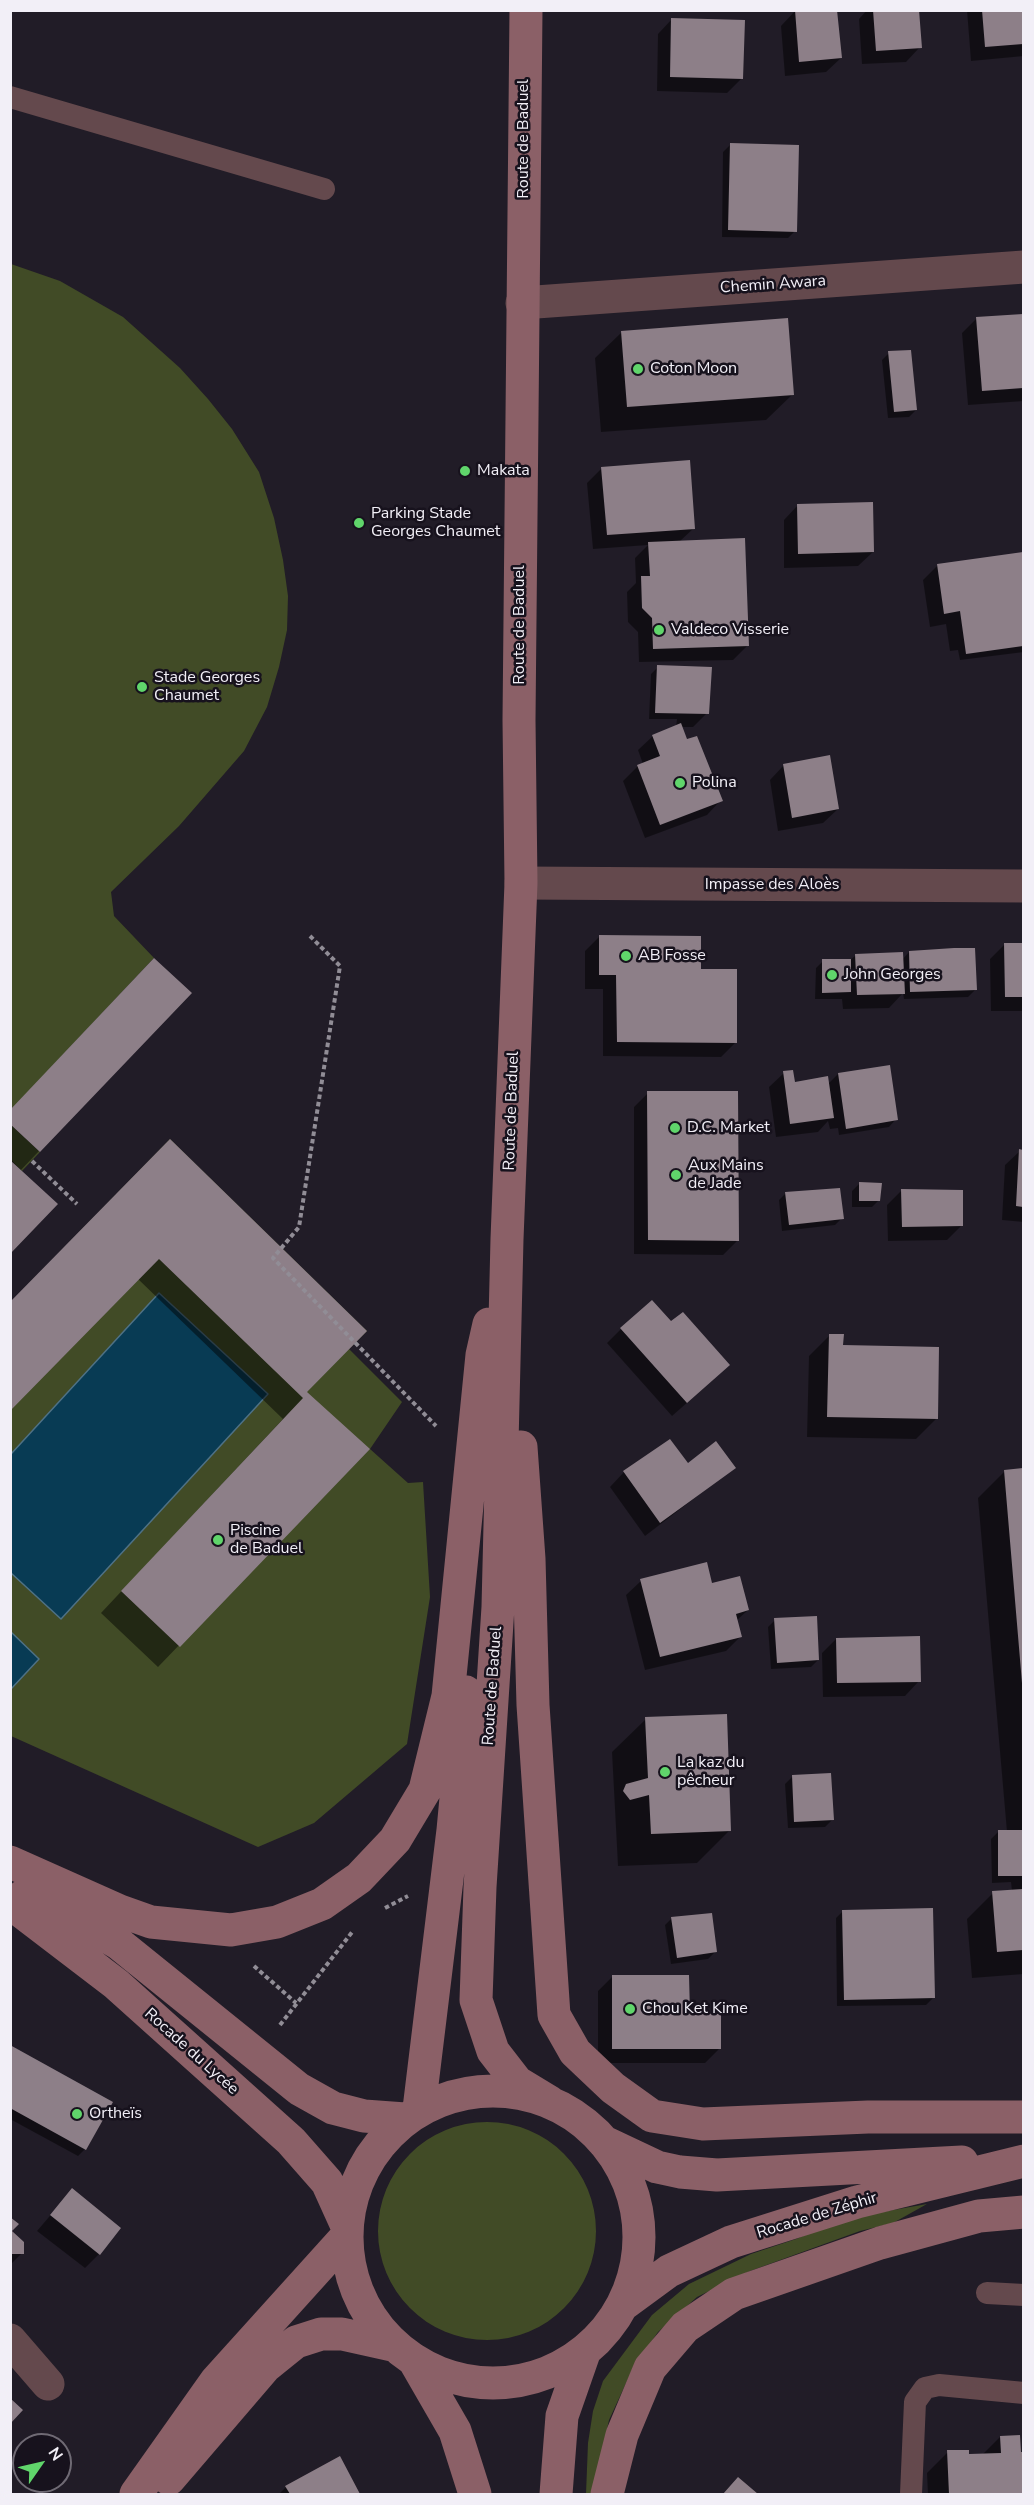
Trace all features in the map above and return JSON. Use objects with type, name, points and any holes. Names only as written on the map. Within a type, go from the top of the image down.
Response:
[{"type":"main road","name":"Route de Baduel","points":[[526,10],[519,720],[521,883],[507,1239],[498,1607],[480,1887],[476,2000],[493,2051],[517,2082],[579,2119],[604,2142]]},
{"type":"main road","name":"Route de Baduel","points":[[412,2114],[453,1830],[507,1239]]},
{"type":"main road","points":[[10,1862],[120,1911],[151,1922],[231,1930],[276,1922],[322,1904],[359,1878],[395,1840],[424,1790],[448,1696],[482,1355],[507,1239]]},
{"type":"main road","points":[[507,1239],[529,1559],[533,1705],[554,2015],[574,2052],[613,2088],[652,2116],[703,2124],[868,2117],[1023,2117]]},
{"type":"main road","points":[[10,1892],[58,1907],[118,1942],[299,2089],[333,2108],[364,2116],[412,2114],[462,2093],[507,2091],[550,2102]]},
{"type":"main road","name":"Rocade du Lycée","points":[[10,1903],[116,1984],[291,2141],[327,2182],[346,2231]]},
{"type":"main road","points":[[412,2114],[376,2148],[359,2176],[351,2200],[346,2231],[349,2268],[359,2297],[375,2324],[405,2353],[455,2431],[475,2494]]},
{"type":"main road","points":[[153,2494],[176,2472],[266,2367],[296,2342],[321,2334],[342,2334],[405,2353],[441,2374],[470,2382],[501,2384],[530,2379],[558,2369],[584,2353],[606,2331],[624,2304],[635,2272],[639,2237],[635,2203],[624,2171],[604,2142]]},
{"type":"main road","name":"Rocade de Zéphir","points":[[604,2142],[657,2167],[680,2172],[717,2175],[1023,2160]]},
{"type":"main road","name":"Rocade de Zéphir","points":[[624,2304],[669,2271],[731,2242],[857,2202],[1023,2160]]},
{"type":"main road","points":[[607,2494],[622,2435],[650,2368],[685,2328],[734,2294],[880,2243],[979,2216],[1023,2212]]},
{"type":"main road","points":[[136,2494],[216,2381],[346,2231]]},
{"type":"main road","points":[[556,2494],[562,2416],[584,2353]]},
{"type":"street","name":"Chemin Awara","points":[[522,303],[1023,267]]},
{"type":"street","name":"Impasse des Aloès","points":[[521,883],[1023,886]]},
{"type":"street","points":[[10,2340],[48,2384]]},
{"type":"lane","points":[[10,97],[324,189]]},
{"type":"lane","points":[[987,2294],[1023,2295]]},
{"type":"lane","points":[[911,2494],[915,2402],[925,2388],[939,2385],[1023,2393]]},
{"type":"path","points":[[310,936],[340,966],[299,1227],[273,1257],[443,1433]]},
{"type":"path","points":[[32,1161],[77,1204]]},
{"type":"path","points":[[379,1912],[409,1895]]},
{"type":"path","points":[[276,2029],[359,1923]]},
{"type":"path","points":[[252,1964],[296,2003]]},
{"type":"green space","name":"Stade Georges Chaumet","points":[[11,264],[60,281],[123,317],[180,368],[208,399],[232,429],[259,472],[274,518],[288,596],[287,630],[279,667],[267,707],[244,751],[179,826],[111,892],[114,916],[154,958],[11,1110]]},
{"type":"green space","points":[[10,1124],[40,1152],[22,1171],[11,1160]]},
{"type":"green space","name":"Piscine de Baduel","points":[[170,1139],[367,1331],[349,1349],[402,1402],[370,1449],[408,1483],[423,1482],[430,1597],[407,1744],[314,1823],[258,1847],[11,1736],[11,1302]]},
{"type":"green space","points":[[498,2122],[529,2130],[548,2140],[564,2154],[578,2170],[588,2189],[596,2220],[596,2242],[588,2273],[578,2292],[564,2308],[548,2322],[529,2332],[498,2340],[476,2340],[445,2332],[426,2322],[396,2292],[386,2273],[380,2252],[378,2220],[386,2189],[396,2170],[426,2140],[445,2130],[466,2124]]},
{"type":"green space","points":[[927,2204],[893,2223],[860,2231],[750,2271],[697,2297],[658,2332],[633,2368],[609,2420],[593,2494],[586,2494],[588,2443],[593,2411],[603,2381],[652,2315],[689,2284],[751,2254],[832,2224]]},
{"type":"water","points":[[159,1293],[268,1394],[61,1619],[11,1573],[11,1454]]},
{"type":"water","points":[[11,1632],[39,1659],[10,1689]]},
{"type":"building","points":[[795,10],[837,10],[842,58],[799,62]]},
{"type":"building","points":[[873,10],[919,10],[922,48],[876,51]]},
{"type":"building","points":[[982,10],[1023,10],[1023,44],[985,47]]},
{"type":"building","points":[[671,18],[745,20],[743,79],[670,77]]},
{"type":"building","points":[[730,143],[799,145],[797,232],[728,230]]},
{"type":"building","points":[[1023,314],[1023,388],[982,391],[976,317]]},
{"type":"building","points":[[788,318],[794,395],[627,407],[621,331]]},
{"type":"building","points":[[911,350],[917,410],[894,412],[888,351]]},
{"type":"building","points":[[690,460],[695,529],[607,535],[601,467]]},
{"type":"building","points":[[873,502],[874,552],[798,554],[797,504]]},
{"type":"building","points":[[745,538],[749,646],[653,649],[652,618],[642,608],[641,576],[650,576],[648,542]]},
{"type":"building","points":[[1023,552],[1023,646],[966,654],[960,611],[944,614],[937,564]]},
{"type":"building","points":[[657,665],[712,667],[709,714],[655,713]]},
{"type":"building","name":"Polina","points":[[681,723],[687,739],[697,736],[723,801],[660,825],[637,765],[660,756],[652,735]]},
{"type":"building","points":[[830,755],[839,809],[792,818],[783,764]]},
{"type":"building","points":[[599,935],[701,936],[701,969],[737,969],[737,1043],[617,1042],[616,975],[599,975]]},
{"type":"building","points":[[1004,943],[1023,943],[1023,997],[1005,997]]},
{"type":"building","points":[[975,948],[977,990],[910,992],[909,951]]},
{"type":"building","points":[[903,952],[905,994],[857,995],[855,954]]},
{"type":"building","points":[[154,958],[192,993],[40,1152],[10,1124],[10,1110]]},
{"type":"building","points":[[822,959],[851,959],[851,992],[822,993]]},
{"type":"building","points":[[890,1065],[898,1120],[846,1129],[838,1073]]},
{"type":"building","points":[[793,1070],[795,1082],[828,1076],[834,1118],[790,1124],[783,1071]]},
{"type":"building","points":[[647,1091],[738,1091],[739,1241],[648,1240]]},
{"type":"building","points":[[170,1139],[367,1331],[307,1392],[370,1449],[180,1647],[121,1591],[303,1398],[159,1259],[10,1411],[10,1302]]},
{"type":"building","points":[[1019,1149],[1023,1150],[1023,1207],[1016,1206]]},
{"type":"building","points":[[10,1160],[58,1204],[10,1254]]},
{"type":"building","points":[[859,1182],[882,1183],[880,1201],[859,1201]]},
{"type":"building","points":[[840,1188],[844,1219],[789,1225],[785,1192]]},
{"type":"building","points":[[901,1189],[963,1190],[963,1226],[902,1227]]},
{"type":"building","points":[[652,1300],[671,1321],[683,1312],[730,1365],[687,1403],[620,1328]]},
{"type":"building","points":[[829,1334],[844,1334],[843,1345],[939,1347],[938,1419],[827,1417]]},
{"type":"building","points":[[670,1439],[688,1463],[716,1441],[736,1468],[660,1523],[623,1471]]},
{"type":"building","points":[[1023,1468],[1023,1683],[1022,1683],[1004,1470]]},
{"type":"building","points":[[707,1562],[712,1583],[740,1576],[749,1610],[736,1614],[742,1637],[660,1657],[640,1579]]},
{"type":"building","points":[[817,1616],[819,1660],[777,1663],[774,1618]]},
{"type":"building","points":[[920,1636],[921,1682],[837,1683],[836,1638]]},
{"type":"building","points":[[727,1714],[731,1831],[651,1834],[649,1795],[630,1800],[623,1791],[626,1784],[648,1778],[645,1717]]},
{"type":"building","points":[[831,1773],[834,1820],[794,1822],[792,1775]]},
{"type":"building","points":[[998,1830],[1023,1830],[1023,1876],[998,1876]]},
{"type":"building","points":[[1023,1889],[1023,1950],[997,1952],[992,1891]]},
{"type":"building","points":[[933,1908],[935,1998],[844,2000],[842,1910]]},
{"type":"building","points":[[712,1913],[717,1952],[677,1958],[671,1917]]},
{"type":"building","points":[[612,1975],[689,1975],[690,2013],[721,2014],[721,2049],[612,2049]]},
{"type":"building","points":[[10,2045],[113,2102],[86,2150],[10,2108]]},
{"type":"building","points":[[72,2188],[121,2228],[100,2255],[50,2215]]},
{"type":"building","points":[[10,2217],[19,2224],[12,2231],[24,2242],[24,2254],[10,2254]]},
{"type":"building","points":[[10,2398],[23,2410],[10,2424]]},
{"type":"building","points":[[1020,2435],[1021,2452],[1023,2452],[1023,2494],[949,2494],[947,2450],[969,2450],[969,2454],[1001,2453],[1000,2436]]},
{"type":"building","points":[[340,2456],[360,2494],[290,2494],[285,2486]]},
{"type":"building","points":[[738,2477],[758,2494],[723,2494]]},
{"type":"place","name":"Coton Moon","points":[[638,369]]},
{"type":"place","name":"Makata","points":[[465,471]]},
{"type":"place","name":"Parking Stade Georges Chaumet","points":[[359,523]]},
{"type":"place","name":"Valdeco Visserie","points":[[659,630]]},
{"type":"place","name":"Stade Georges Chaumet","points":[[142,687]]},
{"type":"place","name":"Polina","points":[[680,783]]},
{"type":"place","name":"AB Fosse","points":[[626,956]]},
{"type":"place","name":"John Georges","points":[[832,975]]},
{"type":"place","name":"D.C. Market","points":[[675,1128]]},
{"type":"place","name":"Aux Mains de Jade","points":[[676,1175]]},
{"type":"place","name":"Piscine de Baduel","points":[[218,1540]]},
{"type":"place","name":"La kaz du pêcheur","points":[[665,1772]]},
{"type":"place","name":"Chou Ket Kime","points":[[630,2009]]},
{"type":"place","name":"Ortheïs","points":[[77,2114]]}]
